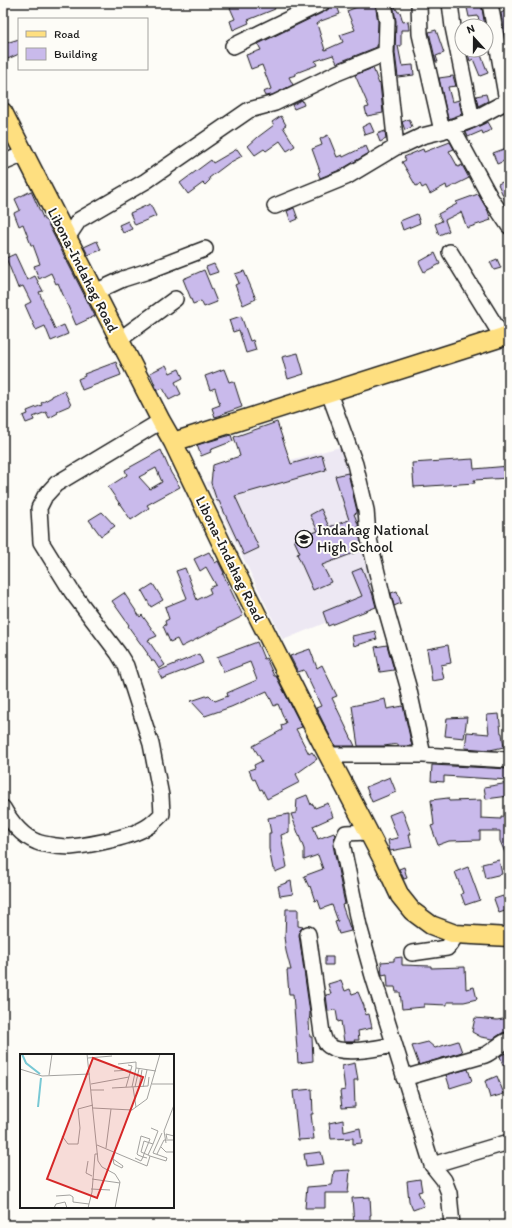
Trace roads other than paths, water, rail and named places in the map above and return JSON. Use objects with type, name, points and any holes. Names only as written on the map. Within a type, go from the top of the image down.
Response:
[{"type":"main road","name":"Libona-Indahag Road","points":[[3,112],[119,340],[173,442],[230,561],[400,896],[412,911],[431,925],[455,934],[509,937]]},
{"type":"main road","points":[[173,442],[506,336]]},
{"type":"street","points":[[233,46],[322,3]]},
{"type":"street","points":[[384,3],[386,21],[386,53],[396,147]]},
{"type":"street","points":[[419,3],[420,34],[447,129],[509,226]]},
{"type":"street","points":[[450,3],[453,27],[472,120]]},
{"type":"street","points":[[275,206],[346,176],[396,147],[422,136],[472,120],[508,101],[490,3]]},
{"type":"street","points":[[67,238],[79,220],[146,181],[249,110],[275,103],[337,73],[386,53]]},
{"type":"street","points":[[3,163],[24,154]]},
{"type":"street","points":[[95,292],[123,279],[205,249]]},
{"type":"street","points":[[450,252],[506,336]]},
{"type":"street","points":[[119,340],[175,299]]},
{"type":"street","points":[[329,393],[357,471],[366,510],[368,535],[384,602],[408,686],[423,755]]},
{"type":"street","points":[[3,808],[8,818],[22,834],[37,842],[69,847],[100,842],[133,833],[150,825],[162,814],[161,796],[151,744],[126,666],[72,592],[41,542],[38,508],[45,496],[56,484],[161,421]]},
{"type":"street","points":[[328,756],[423,755],[509,760]]},
{"type":"street","points":[[368,832],[346,834],[342,843],[359,926],[404,1078],[432,1165],[444,1180],[449,1193],[452,1225]]},
{"type":"street","points":[[308,934],[322,1033],[325,1042],[329,1047],[338,1050],[356,1051],[394,1045]]},
{"type":"street","points":[[412,953],[447,948],[453,940],[455,934]]},
{"type":"street","points":[[404,1078],[485,1055],[509,1040]]},
{"type":"street","points":[[432,1165],[509,1142]]},
{"type":"place","name":"Indahag National High School","points":[[304,539]]}]
